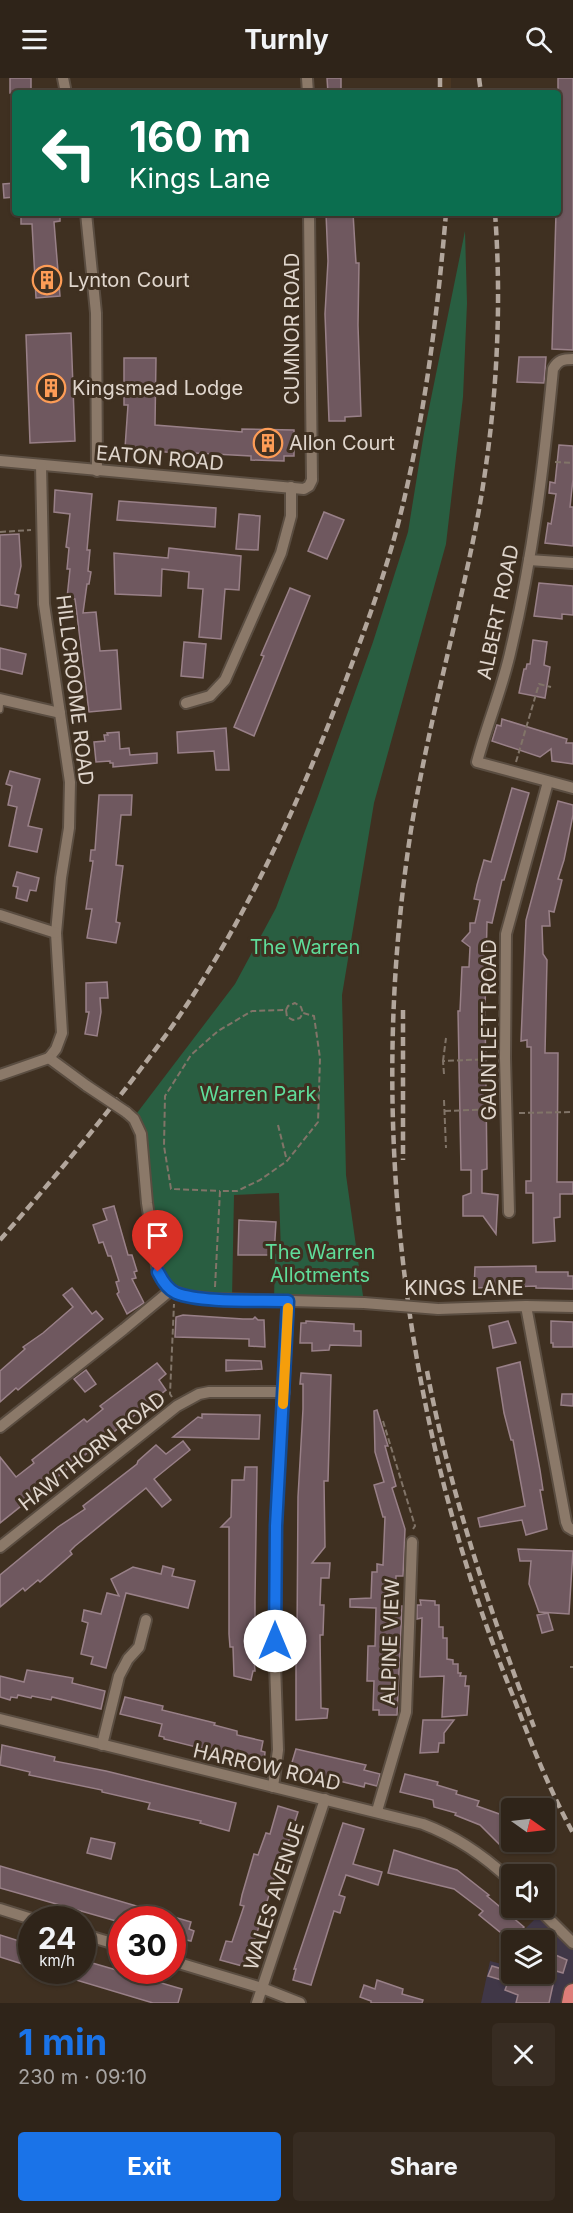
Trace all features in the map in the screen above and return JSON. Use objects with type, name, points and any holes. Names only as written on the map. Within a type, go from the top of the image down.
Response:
[{"type":"highway","points":[[571,2003],[573,1993]]},
{"type":"street","points":[[87,216],[96,313],[97,471]]},
{"type":"street","name":"CUMNOR ROAD","points":[[309,216],[312,480]]},
{"type":"street","name":"ALBERT ROAD","points":[[573,359],[557,362],[553,369],[544,461],[529,560],[511,650],[477,762],[573,788]]},
{"type":"street","name":"EATON ROAD","points":[[0,461],[304,489],[312,480]]},
{"type":"street","name":"HILLCROOME ROAD","points":[[41,465],[44,604],[70,782],[69,828],[56,933],[62,1033],[50,1058]]},
{"type":"street","points":[[186,703],[210,696],[225,680],[281,553],[291,516],[291,487]]},
{"type":"street","points":[[529,560],[573,563]]},
{"type":"street","points":[[0,703],[60,713]]},
{"type":"street","name":"GAUNTLETT ROAD","points":[[509,1212],[505,1058],[506,934],[548,782]]},
{"type":"street","points":[[0,915],[56,933]]},
{"type":"street","points":[[0,1075],[50,1058],[126,1112],[137,1125],[141,1134],[147,1203],[158,1272],[173,1291],[0,1427]]},
{"type":"street","name":"KINGS LANE","points":[[173,1291],[215,1299],[364,1303],[438,1309],[573,1307]]},
{"type":"street","points":[[273,1787],[278,1750],[275,1664],[276,1526],[288,1301]]},
{"type":"street","points":[[526,1306],[566,1522],[573,1530]]},
{"type":"street","name":"HAWTHORN ROAD","points":[[0,1547],[177,1406],[199,1394],[209,1392],[284,1392]]},
{"type":"street","name":"ALPINE VIEW","points":[[377,1811],[406,1712],[412,1542]]},
{"type":"street","points":[[102,1745],[119,1676],[128,1659],[139,1647],[146,1620]]},
{"type":"street","name":"HARROW ROAD","points":[[0,1719],[423,1824],[466,1846],[501,1873]]},
{"type":"street","name":"WALES AVENUE","points":[[257,2003],[325,1799]]},
{"type":"street","points":[[0,1909],[18,1915]]},
{"type":"street","points":[[548,1918],[573,1943]]},
{"type":"street","points":[[186,1965],[262,1988],[300,2003]]},
{"type":"path","points":[[544,461],[573,463]]},
{"type":"path","points":[[0,532],[42,529]]},
{"type":"path","points":[[513,772],[538,684],[551,687]]},
{"type":"path","points":[[285,1010],[287,1017],[293,1020],[300,1018],[303,1013],[301,1006],[295,1003],[285,1010],[252,1011],[218,1031],[191,1056],[165,1096],[164,1146],[171,1189],[237,1191],[260,1180],[287,1161],[318,1122],[320,1058],[314,1016],[303,1013]]},
{"type":"path","points":[[444,1074],[443,1061],[447,1038]]},
{"type":"path","points":[[443,1061],[505,1058]]},
{"type":"path","points":[[444,1100],[446,1148]]},
{"type":"path","points":[[444,1111],[573,1112]]},
{"type":"path","points":[[278,1125],[287,1161]]},
{"type":"path","points":[[215,1299],[220,1191]]},
{"type":"path","points":[[173,1291],[170,1394],[177,1406]]},
{"type":"path","points":[[383,1421],[415,1526],[408,1536],[409,1542],[412,1542]]},
{"type":"shaded area","points":[[438,78],[451,78],[451,90],[438,90]]},
{"type":"shaded area","points":[[536,1918],[544,1918],[573,1947],[573,1980],[567,2003],[481,2003],[490,1961],[501,1964],[501,1984],[555,1984],[555,1930],[524,1930]]},
{"type":"green space","points":[[465,231],[467,303],[463,397],[446,544],[374,803],[342,995],[346,1175],[364,1303],[274,1300],[275,1254],[281,1253],[279,1193],[234,1195],[232,1299],[187,1294],[164,1281],[149,1202],[143,1124],[137,1113],[235,984],[276,908],[317,799],[373,642],[408,532],[424,433]]},
{"type":"building","points":[[10,78],[31,78],[31,90],[12,90],[10,93]]},
{"type":"building","points":[[327,78],[341,78],[341,90],[328,90]]},
{"type":"building","points":[[558,78],[573,78],[573,350],[552,349],[556,216],[561,216],[561,90],[558,90]]},
{"type":"building","points":[[12,183],[12,197],[4,198],[3,184]]},
{"type":"building","points":[[21,216],[60,216],[60,221],[54,222],[60,296],[36,298],[32,224],[21,224]]},
{"type":"building","points":[[326,216],[353,216],[356,263],[359,263],[358,325],[361,416],[345,417],[345,421],[329,421],[325,314],[328,261]]},
{"type":"building","name":"Kingsmead Lodge","points":[[71,333],[75,441],[30,443],[26,335]]},
{"type":"building","points":[[519,357],[546,357],[544,383],[517,382]]},
{"type":"building","points":[[124,358],[156,358],[155,425],[242,432],[242,429],[294,430],[294,456],[284,456],[284,461],[251,460],[251,456],[196,453],[196,455],[125,448],[128,405],[124,405]]},
{"type":"building","points":[[559,445],[573,446],[570,507],[573,507],[573,546],[545,543],[556,494],[549,493],[550,482],[555,483]]},
{"type":"building","points":[[55,490],[92,494],[87,550],[90,550],[88,571],[91,572],[83,613],[96,612],[100,651],[117,650],[121,709],[89,712],[75,599],[67,598],[70,569],[67,569],[69,548],[66,547],[70,514],[54,512]]},
{"type":"building","points":[[119,501],[216,508],[215,527],[117,520]]},
{"type":"building","points":[[324,512],[344,520],[327,559],[308,551]]},
{"type":"building","points":[[239,514],[260,516],[258,550],[236,549]]},
{"type":"building","points":[[19,534],[21,566],[15,594],[19,595],[17,608],[0,605],[0,535]]},
{"type":"building","points":[[169,548],[241,556],[239,590],[225,589],[221,639],[199,637],[203,589],[188,588],[189,572],[162,569],[161,596],[115,594],[114,553],[168,558]]},
{"type":"building","points":[[539,583],[573,586],[573,615],[562,614],[562,619],[534,616]]},
{"type":"building","points":[[290,588],[310,596],[254,736],[234,727],[264,656],[261,655]]},
{"type":"building","points":[[533,640],[547,642],[544,665],[550,667],[545,698],[519,693],[524,669],[527,664],[530,664]]},
{"type":"building","points":[[184,642],[206,644],[203,678],[181,676]]},
{"type":"building","points":[[0,648],[26,654],[22,674],[0,669]]},
{"type":"building","points":[[502,719],[567,739],[566,743],[573,743],[573,764],[552,761],[551,749],[540,757],[492,741],[497,725],[501,726]]},
{"type":"building","points":[[226,728],[229,770],[216,770],[214,751],[178,753],[177,732]]},
{"type":"building","points":[[119,732],[120,749],[129,748],[130,755],[157,753],[157,763],[113,767],[110,761],[96,762],[94,742],[105,741],[104,735],[108,735],[107,733]]},
{"type":"building","points":[[10,771],[40,779],[28,826],[42,829],[37,852],[9,846],[17,807],[8,805],[12,786],[6,784]]},
{"type":"building","points":[[512,788],[529,793],[504,880],[502,880],[492,923],[487,922],[485,1011],[487,1169],[482,1170],[482,1193],[498,1195],[496,1234],[483,1216],[463,1216],[463,1196],[471,1193],[471,1170],[461,1170],[458,1011],[460,1011],[462,967],[469,967],[470,947],[462,941],[470,932],[470,923],[475,923],[480,900],[474,899],[477,885],[484,860],[491,862]]},
{"type":"building","points":[[99,795],[132,795],[131,815],[121,815],[116,865],[123,866],[116,922],[120,923],[116,943],[87,938],[92,909],[86,909],[93,861],[90,861],[91,850],[95,850]]},
{"type":"building","points":[[558,801],[573,805],[573,815],[558,879],[562,880],[554,912],[549,911],[550,926],[542,926],[543,954],[547,960],[545,1053],[558,1053],[557,1182],[573,1182],[573,1194],[560,1194],[560,1217],[554,1218],[555,1241],[533,1243],[533,1193],[526,1193],[526,1181],[531,1181],[531,1047],[527,1047],[527,1040],[521,1041],[526,920]]},
{"type":"building","points":[[17,872],[39,878],[36,891],[30,890],[27,901],[16,898],[18,887],[13,886]]},
{"type":"building","points":[[107,982],[108,998],[100,998],[101,1012],[97,1036],[85,1034],[89,1012],[86,1012],[86,983]]},
{"type":"building","points":[[114,1206],[128,1255],[132,1255],[137,1271],[134,1272],[136,1278],[132,1279],[144,1303],[127,1314],[117,1294],[119,1292],[116,1282],[119,1281],[111,1256],[108,1256],[103,1242],[99,1243],[93,1225],[107,1220],[103,1209]]},
{"type":"building","points":[[239,1220],[276,1222],[274,1255],[238,1255]]},
{"type":"building","points":[[536,1266],[536,1272],[568,1272],[568,1276],[573,1276],[573,1289],[536,1288],[536,1286],[474,1288],[475,1267]]},
{"type":"building","points":[[72,1288],[92,1314],[96,1311],[103,1319],[18,1390],[16,1388],[0,1402],[0,1371],[25,1349],[23,1347],[73,1307],[63,1295]]},
{"type":"building","points":[[183,1315],[243,1319],[255,1317],[258,1320],[264,1320],[265,1347],[249,1346],[249,1339],[175,1337],[176,1317]]},
{"type":"building","points":[[306,1321],[354,1324],[354,1331],[361,1331],[361,1346],[330,1345],[329,1350],[312,1351],[312,1343],[300,1343],[301,1323],[306,1323]]},
{"type":"building","points":[[508,1321],[516,1343],[493,1348],[489,1326]]},
{"type":"building","points":[[551,1321],[573,1322],[573,1347],[553,1347]]},
{"type":"building","points":[[226,1360],[261,1361],[262,1369],[226,1371]]},
{"type":"building","points":[[520,1362],[540,1470],[543,1490],[540,1490],[547,1529],[526,1535],[522,1520],[480,1527],[478,1518],[525,1506],[513,1440],[511,1440],[504,1413],[497,1368]]},
{"type":"building","points":[[157,1363],[166,1374],[159,1380],[166,1390],[0,1523],[0,1457],[16,1477],[34,1463],[32,1460],[84,1419],[87,1422],[103,1409],[100,1406]]},
{"type":"building","points":[[86,1370],[96,1384],[85,1392],[74,1379]]},
{"type":"building","points":[[301,1373],[331,1375],[328,1481],[324,1481],[325,1547],[312,1563],[330,1563],[329,1578],[321,1578],[320,1605],[324,1605],[323,1635],[320,1635],[321,1708],[328,1709],[327,1718],[296,1720],[296,1655],[304,1648],[291,1642],[297,1638],[298,1497],[303,1409]]},
{"type":"building","points":[[562,1394],[573,1394],[573,1406],[561,1405]]},
{"type":"building","points":[[377,1410],[388,1446],[385,1446],[396,1486],[392,1488],[405,1529],[403,1576],[396,1576],[395,1606],[402,1606],[397,1715],[379,1715],[379,1710],[373,1710],[374,1681],[367,1681],[368,1646],[375,1646],[376,1608],[350,1607],[350,1599],[371,1598],[372,1572],[377,1572],[377,1564],[383,1565],[385,1517],[383,1517],[374,1485],[384,1482],[375,1452],[374,1411]]},
{"type":"building","points":[[202,1414],[260,1415],[259,1439],[173,1437],[198,1417],[202,1418]]},
{"type":"building","points":[[183,1441],[190,1450],[154,1479],[171,1500],[162,1507],[146,1488],[75,1546],[70,1551],[72,1554],[40,1582],[38,1580],[25,1591],[23,1588],[0,1607],[0,1575],[58,1527],[85,1509],[83,1506],[137,1464],[156,1445],[166,1454]]},
{"type":"building","points":[[245,1467],[257,1467],[255,1645],[257,1659],[254,1659],[255,1671],[253,1671],[251,1680],[234,1676],[233,1647],[230,1647],[229,1634],[229,1527],[221,1527],[231,1517],[232,1480],[244,1480]]},
{"type":"building","points":[[518,1549],[573,1551],[569,1614],[539,1612],[529,1584],[531,1561],[520,1561]]},
{"type":"building","points":[[163,1566],[174,1569],[172,1576],[195,1581],[188,1608],[126,1593],[106,1668],[91,1664],[93,1657],[81,1654],[88,1623],[82,1621],[84,1610],[101,1614],[107,1593],[119,1596],[111,1579],[133,1567],[161,1574]]},
{"type":"building","points":[[420,1600],[435,1601],[435,1605],[439,1605],[439,1627],[443,1627],[443,1638],[447,1638],[447,1659],[453,1660],[453,1664],[458,1664],[458,1673],[461,1673],[460,1676],[466,1676],[465,1686],[469,1686],[467,1715],[442,1717],[444,1676],[420,1677],[422,1618],[417,1619],[417,1605],[421,1605]]},
{"type":"building","points":[[548,1613],[553,1630],[542,1633],[537,1615]]},
{"type":"building","points":[[27,1670],[73,1678],[72,1683],[105,1691],[101,1709],[52,1697],[51,1700],[18,1695],[17,1698],[11,1697],[10,1700],[0,1697],[0,1676],[24,1682]]},
{"type":"building","points":[[125,1697],[163,1706],[162,1710],[215,1723],[214,1725],[237,1731],[237,1735],[263,1741],[261,1751],[265,1752],[264,1764],[164,1739],[159,1736],[162,1724],[120,1714]]},
{"type":"building","points":[[423,1720],[454,1720],[444,1733],[444,1743],[439,1743],[438,1752],[420,1753]]},
{"type":"building","points":[[2,1745],[55,1757],[54,1761],[106,1771],[236,1803],[229,1831],[200,1823],[201,1821],[148,1809],[150,1803],[102,1792],[102,1790],[29,1775],[30,1772],[0,1765]]},
{"type":"building","points":[[296,1749],[366,1765],[364,1770],[380,1774],[377,1786],[365,1783],[364,1787],[290,1769]]},
{"type":"building","points":[[405,1774],[438,1782],[437,1785],[457,1791],[456,1794],[479,1801],[477,1806],[501,1815],[501,1846],[480,1825],[455,1815],[456,1813],[434,1807],[433,1800],[400,1792]]},
{"type":"building","points":[[278,1806],[298,1812],[246,1967],[220,1960],[226,1941],[232,1942],[244,1906],[240,1905],[254,1854],[258,1855],[266,1833],[270,1834]]},
{"type":"building","points":[[343,1823],[364,1829],[353,1864],[382,1872],[378,1885],[346,1875],[339,1895],[345,1897],[340,1913],[334,1911],[311,1985],[293,1980],[296,1969],[294,1969]]},
{"type":"building","points":[[91,1838],[115,1843],[111,1859],[87,1853]]},
{"type":"building","points":[[394,1850],[457,1870],[489,1895],[487,1896],[501,1908],[501,1918],[513,1918],[524,1927],[521,1930],[501,1930],[501,1933],[479,1915],[483,1911],[454,1889],[388,1873]]},
{"type":"building","points":[[0,1866],[136,1906],[108,1906],[108,1919],[96,1915],[96,1906],[63,1906],[0,1888]]},
{"type":"building","points":[[186,1921],[191,1922],[189,1929],[194,1931],[191,1941],[186,1940]]},
{"type":"building","points":[[0,1935],[18,1941],[18,1963],[0,1957]]},
{"type":"building","points":[[555,1955],[567,1960],[563,1973],[556,1971],[555,1976]]},
{"type":"building","points":[[96,1964],[108,1968],[108,1984],[165,1984],[182,1989],[178,2003],[153,2003],[89,1984],[96,1984]]},
{"type":"building","points":[[492,1966],[501,1969],[501,1980],[488,1976]]},
{"type":"building","points":[[377,1980],[403,1989],[402,1994],[423,2000],[422,2003],[371,2003],[360,1997],[364,1985],[375,1989]]},
{"type":"building","points":[[507,1984],[553,1984],[549,2003],[516,2003],[518,1995],[505,1990]]},
{"type":"railway","points":[[440,78],[440,90]]},
{"type":"railway","points":[[479,78],[481,90]]},
{"type":"railway","points":[[0,1240],[106,1114],[166,1035],[221,951],[290,816],[329,724],[364,631],[400,515],[426,387],[446,216]]},
{"type":"railway","points":[[495,216],[497,335],[487,456],[474,536],[417,793],[398,939],[392,1049],[394,1160],[404,1270],[421,1379],[444,1487],[475,1593],[513,1696],[548,1783],[573,1833]]},
{"type":"railway","points":[[403,1010],[403,1160]]},
{"type":"railway","points":[[427,1371],[459,1506],[502,1640],[534,1727]]},
{"type":"slow traffic","points":[[283,1404],[288,1308]]},
{"type":"place","name":"Lynton Court","points":[[47,280]]},
{"type":"place","name":"Kingsmead Lodge","points":[[51,388]]},
{"type":"place","name":"Allon Court","points":[[268,443]]},
{"type":"route","points":[[158,1272],[171,1290],[186,1296],[288,1301],[276,1526],[275,1641]]},
{"type":"park label","name":"The Warren","points":[[305,947]]},
{"type":"park label","name":"Warren Park","points":[[258,1094]]},
{"type":"park label","name":"The Warren Allotments","points":[[320,1264]]}]
